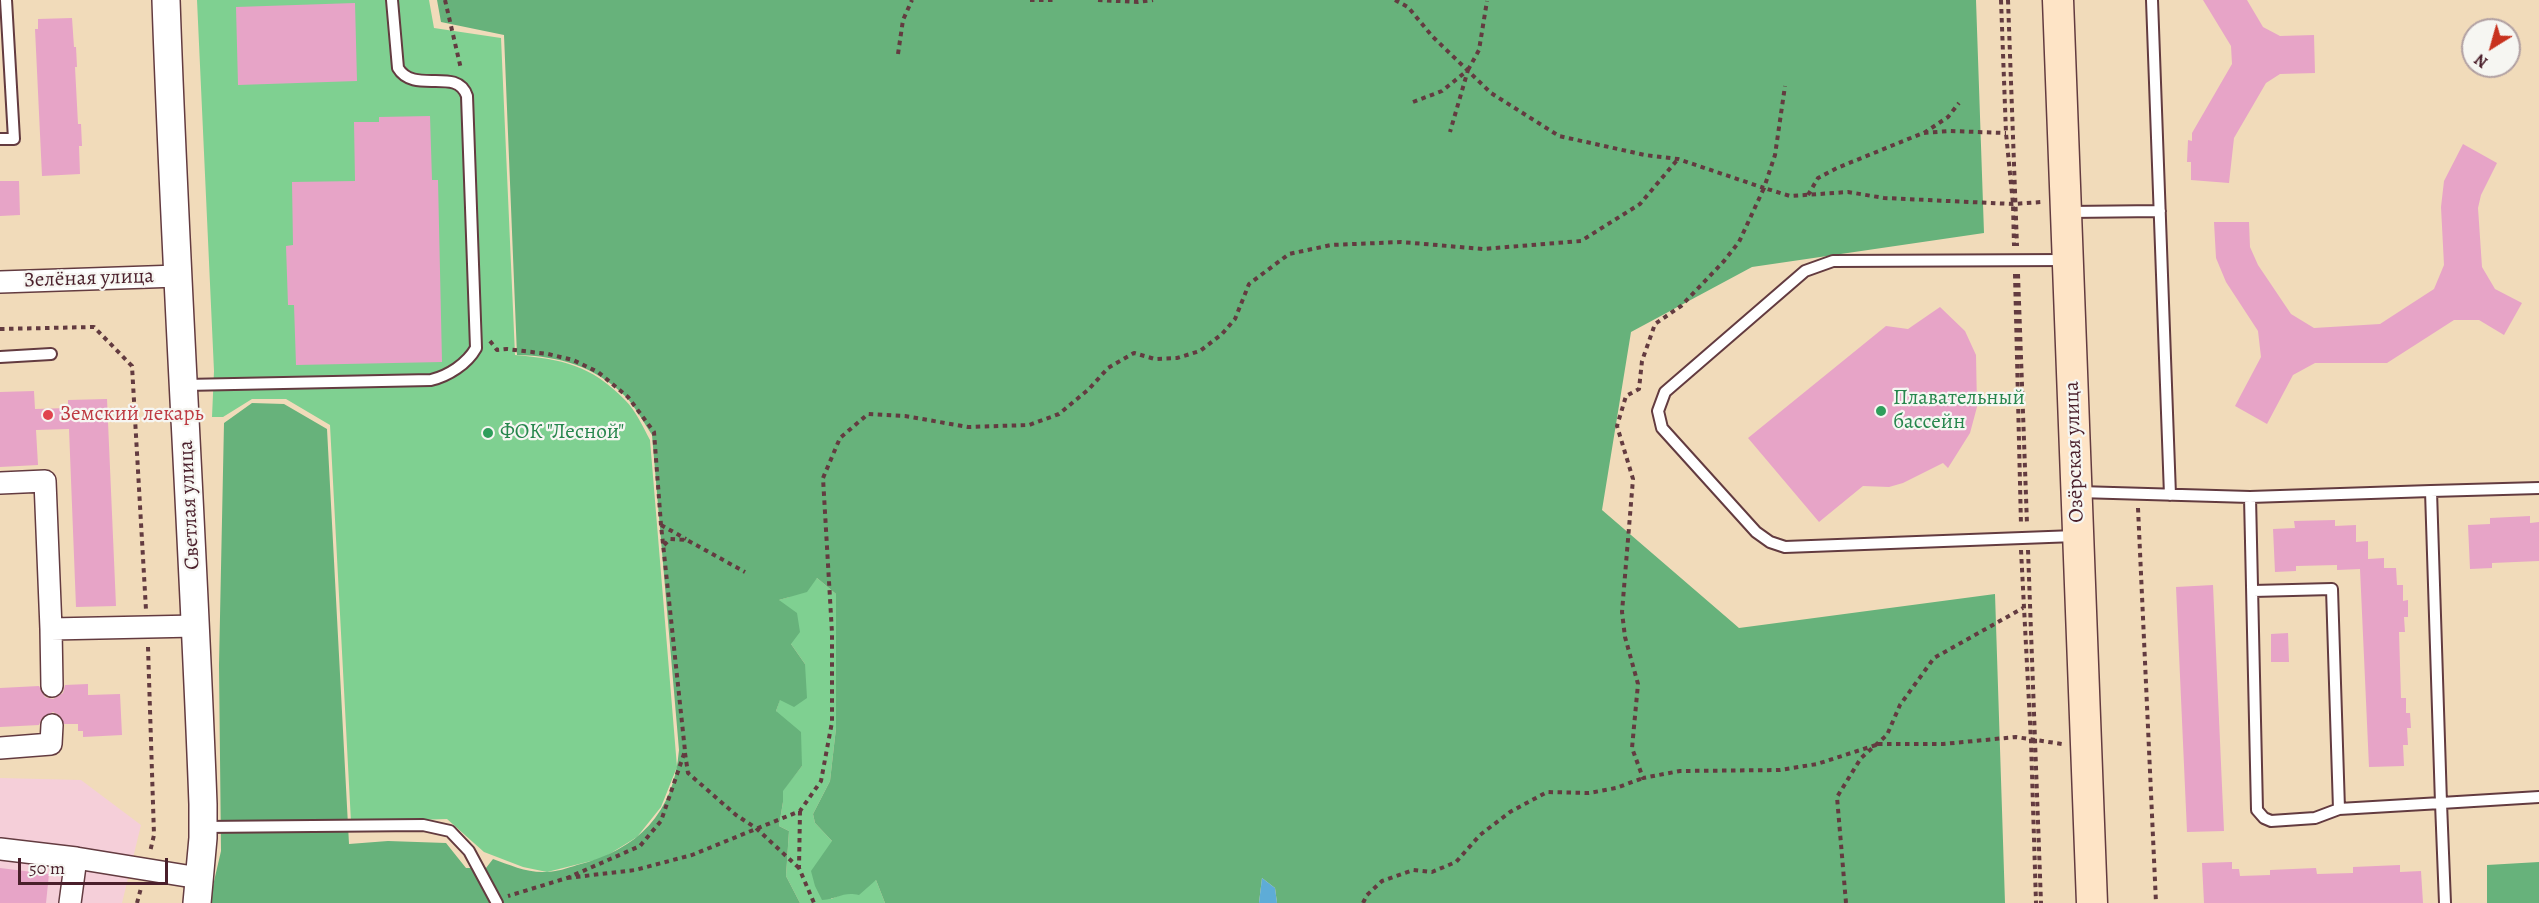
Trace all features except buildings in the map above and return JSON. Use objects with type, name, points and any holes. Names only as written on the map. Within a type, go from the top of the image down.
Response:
[{"type":"main road","name":"Озёрская улица","points":[[2058,0],[2092,903]]},
{"type":"street","name":"Светлая улица","points":[[166,0],[173,195],[196,626],[203,827],[198,890]]},
{"type":"street","name":"Зелёная улица","points":[[0,282],[178,276]]},
{"type":"street","points":[[0,483],[45,481],[52,686]]},
{"type":"street","points":[[51,629],[196,626]]},
{"type":"street","points":[[0,748],[51,744],[52,724]]},
{"type":"street","points":[[0,849],[76,858],[198,890]]},
{"type":"street","points":[[70,903],[76,858]]},
{"type":"lane","points":[[0,139],[14,139],[6,0]]},
{"type":"lane","points":[[184,385],[431,381],[442,378],[470,358],[476,348],[467,96],[464,87],[458,83],[411,80],[402,75],[399,69],[392,0]]},
{"type":"lane","points":[[2152,0],[2170,495]]},
{"type":"lane","points":[[2065,207],[2160,211]]},
{"type":"lane","points":[[2068,260],[1833,261],[1805,271],[1665,392],[1658,411],[1662,428],[1756,532],[1770,542],[1785,548],[2078,536]]},
{"type":"lane","points":[[0,357],[51,354]]},
{"type":"lane","points":[[2076,492],[2250,497],[2539,488]]},
{"type":"lane","points":[[2431,491],[2445,903]]},
{"type":"lane","points":[[2250,497],[2257,810],[2264,818],[2271,822],[2315,818],[2339,809],[2539,797]]},
{"type":"lane","points":[[2253,591],[2332,589],[2339,809]]},
{"type":"lane","points":[[203,827],[423,825],[450,831],[469,851],[496,901]]},
{"type":"path","points":[[445,0],[463,75]]},
{"type":"path","points":[[898,54],[903,20],[912,0]]},
{"type":"path","points":[[1030,0],[1053,0]]},
{"type":"path","points":[[1098,0],[1138,2],[1154,0]]},
{"type":"path","points":[[1395,0],[1408,7],[1432,36],[1491,93],[1559,136],[1645,155],[1678,159],[1790,196],[1848,192],[1884,198],[2065,207]]},
{"type":"path","points":[[2001,0],[2006,133],[2016,260]]},
{"type":"path","points":[[2008,0],[2024,538],[2038,903]]},
{"type":"path","points":[[1450,132],[1468,70],[1479,50],[1487,1]]},
{"type":"path","points":[[1413,102],[1442,91],[1468,70]]},
{"type":"path","points":[[1643,778],[1632,748],[1638,684],[1625,637],[1622,612],[1634,479],[1617,426],[1626,396],[1639,389],[1642,361],[1654,324],[1681,306],[1724,261],[1738,242],[1764,188],[1775,155],[1785,86]]},
{"type":"path","points":[[1808,195],[1818,178],[1923,133],[1948,117],[1959,103]]},
{"type":"path","points":[[1923,133],[1950,131],[2006,133]]},
{"type":"path","points":[[567,878],[635,870],[692,855],[800,811],[821,781],[832,722],[832,633],[823,478],[840,438],[868,414],[905,416],[968,427],[1029,425],[1059,414],[1089,389],[1108,368],[1134,353],[1155,360],[1177,358],[1200,351],[1222,334],[1234,319],[1249,284],[1288,254],[1331,245],[1389,243],[1483,249],[1581,241],[1640,204],[1678,159]]},
{"type":"path","points":[[0,329],[94,327],[132,366],[147,627],[154,835]]},
{"type":"path","points":[[486,336],[497,350],[548,354],[573,360],[597,372],[628,397],[654,432],[661,525],[688,773],[756,828],[799,868],[814,903]]},
{"type":"path","points":[[2138,495],[2156,903]]},
{"type":"path","points":[[661,525],[745,572]]},
{"type":"path","points":[[2024,538],[2023,608],[2033,742]]},
{"type":"path","points":[[663,545],[670,539],[687,540]]},
{"type":"path","points":[[1846,903],[1837,797],[1861,758],[1887,735],[1900,705],[1934,658],[2023,608]]},
{"type":"path","points":[[1363,903],[1367,895],[1382,881],[1413,870],[1432,872],[1456,862],[1480,835],[1510,812],[1547,792],[1589,793],[1616,788],[1643,778],[1680,771],[1780,771],[1817,764],[1876,744],[1943,744],[2016,737],[2033,742],[2086,746]]},
{"type":"path","points":[[496,901],[567,878],[640,846],[661,821],[685,751]]},
{"type":"path","points":[[799,868],[800,811]]},
{"type":"shaded area","points":[[0,778],[81,780],[141,825],[122,903],[0,903]]},
{"type":"green space","name":"ФОК \"Лесной\"","points":[[197,0],[429,0],[434,28],[501,38],[515,355],[561,362],[588,371],[612,388],[629,404],[650,440],[677,767],[661,807],[637,837],[603,858],[547,872],[523,867],[484,852],[447,819],[351,822],[330,425],[286,399],[252,399],[223,417],[212,417],[214,371]]},
{"type":"green space","points":[[437,0],[1976,0],[1984,233],[1752,267],[1631,332],[1602,510],[1739,628],[1995,594],[2005,903],[1277,903],[1275,888],[1262,878],[1259,903],[885,903],[876,880],[859,895],[849,894],[822,900],[811,871],[832,841],[815,823],[813,814],[830,781],[836,728],[836,594],[817,578],[807,592],[779,600],[797,613],[800,632],[791,644],[805,664],[807,698],[794,707],[780,700],[776,711],[801,732],[802,766],[783,791],[779,826],[789,831],[786,876],[800,903],[209,903],[221,851],[219,665],[224,423],[252,403],[284,404],[327,429],[349,844],[388,841],[446,843],[466,868],[486,868],[493,859],[532,871],[558,871],[599,858],[635,839],[661,810],[676,772],[679,750],[652,435],[626,397],[614,386],[589,370],[562,361],[517,355],[504,35],[441,22]]},
{"type":"green space","points":[[817,578],[836,594],[836,728],[830,781],[813,814],[815,823],[832,841],[831,899],[876,880],[885,903],[800,903],[786,876],[789,831],[779,826],[783,802],[782,791],[802,766],[776,711],[780,699],[805,664],[791,644],[779,600],[789,597]]},
{"type":"green space","points":[[2539,862],[2539,903],[2487,903],[2487,865]]},
{"type":"water","points":[[1262,878],[1275,888],[1277,903],[1259,903]]},
{"type":"place","name":"Плавательный бассейн","points":[[1881,411]]},
{"type":"place","name":"Земский лекарь","points":[[48,415]]},
{"type":"place","name":"ФОК \"Лесной\"","points":[[488,433]]}]
